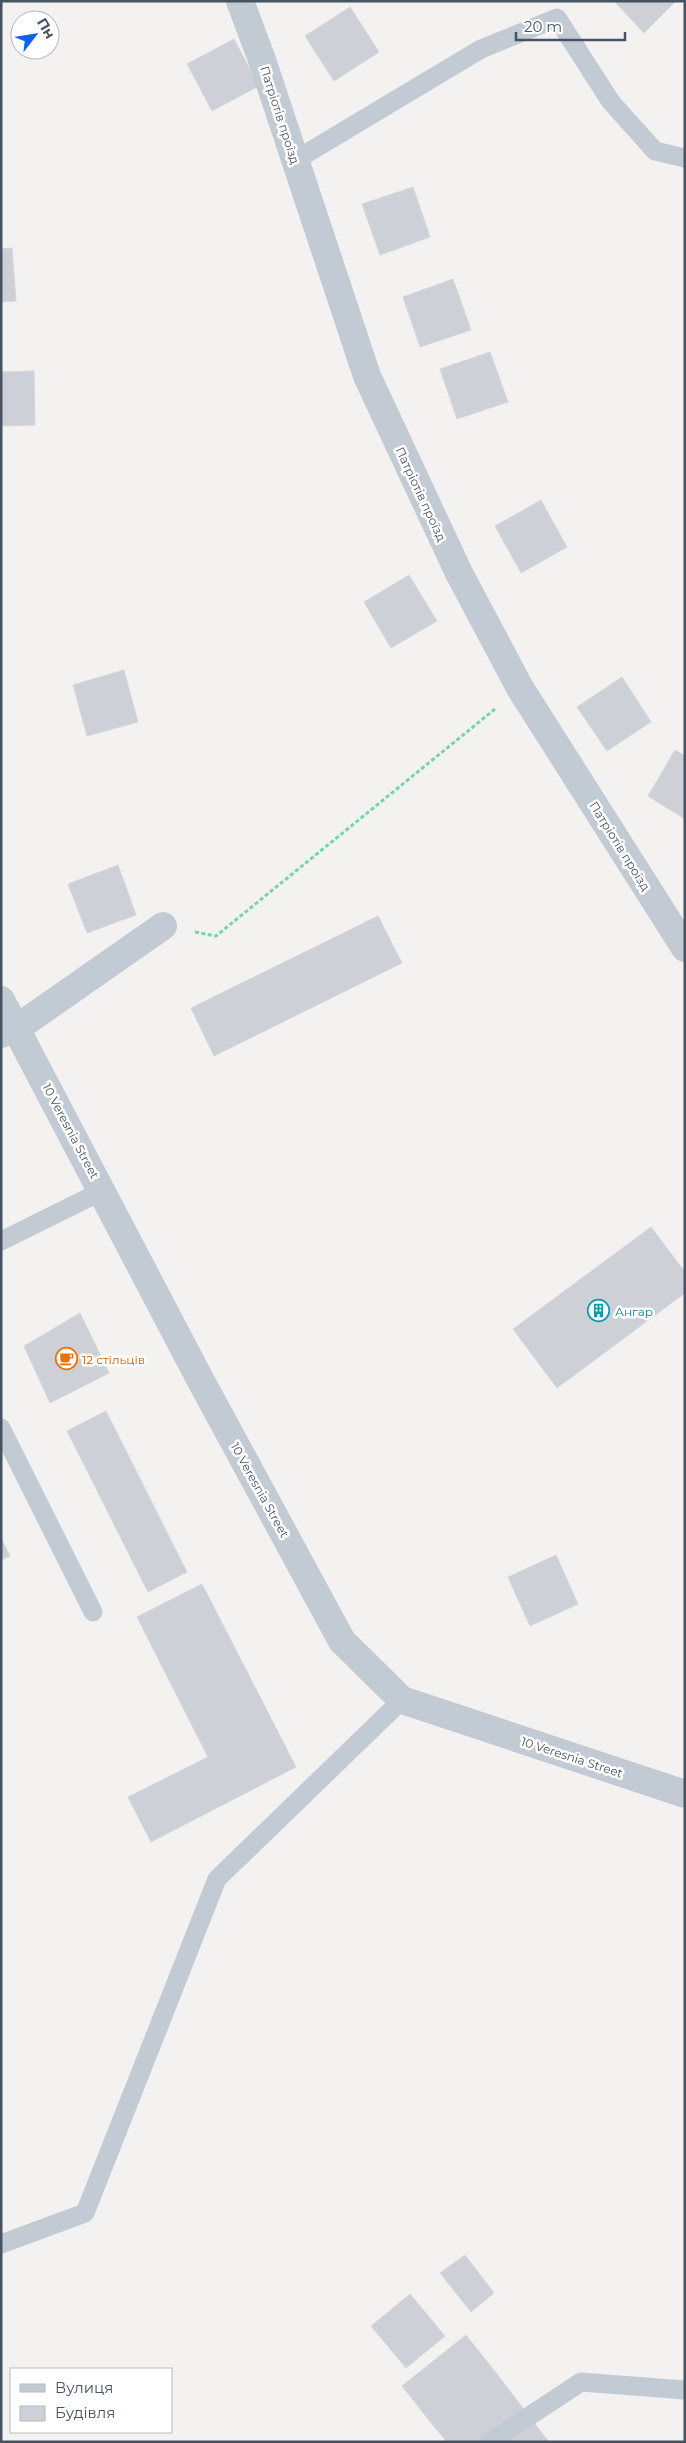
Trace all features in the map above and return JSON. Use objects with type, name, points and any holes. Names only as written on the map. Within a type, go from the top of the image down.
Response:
[{"type":"street","name":"Патріотів проїзд","points":[[240,1],[261,57],[367,376],[459,573],[520,688],[685,948]]},
{"type":"street","points":[[9,1031],[163,926]]},
{"type":"street","name":"10 Veresnia Street","points":[[1,1000],[9,1031],[102,1191],[201,1381],[342,1641],[402,1700],[685,1794]]},
{"type":"lane","points":[[294,161],[481,49],[557,18],[610,102],[655,151],[685,158]]},
{"type":"lane","points":[[1,1241],[102,1191]]},
{"type":"lane","points":[[1,1428],[93,1612]]},
{"type":"lane","points":[[1,2244],[85,2213],[216,1879],[402,1700]]},
{"type":"lane","points":[[490,2442],[581,2382],[685,2390]]},
{"type":"path","points":[[163,926],[216,936],[520,688]]},
{"type":"building","points":[[614,1],[676,1],[644,33]]},
{"type":"building","points":[[350,7],[379,52],[334,81],[305,36]]},
{"type":"building","points":[[234,39],[259,86],[212,111],[187,64]]},
{"type":"building","points":[[413,187],[430,237],[380,255],[362,204]]},
{"type":"building","points":[[12,248],[16,301],[1,302],[1,249]]},
{"type":"building","points":[[453,279],[471,330],[420,347],[403,297]]},
{"type":"building","points":[[490,352],[508,402],[457,419],[440,369]]},
{"type":"building","points":[[34,371],[35,425],[1,426],[1,372]]},
{"type":"building","points":[[541,500],[567,547],[521,573],[495,526]]},
{"type":"building","points":[[409,575],[437,621],[391,648],[364,602]]},
{"type":"building","points":[[124,670],[138,722],[87,736],[73,685]]},
{"type":"building","points":[[622,677],[651,722],[607,751],[577,707]]},
{"type":"building","points":[[675,750],[685,756],[685,819],[648,796]]},
{"type":"building","points":[[118,865],[136,915],[87,933],[68,884]]},
{"type":"building","points":[[378,916],[402,963],[214,1056],[191,1008]]},
{"type":"building","name":"Ангар","points":[[651,1227],[685,1272],[685,1293],[557,1388],[513,1329]]},
{"type":"building","name":"12 стільців","points":[[80,1313],[109,1373],[50,1403],[24,1346]]},
{"type":"building","points":[[106,1411],[187,1572],[148,1592],[67,1431]]},
{"type":"building","points":[[1,1538],[10,1556],[1,1560]]},
{"type":"building","points":[[556,1555],[578,1604],[530,1626],[508,1577]]},
{"type":"building","points":[[202,1584],[296,1767],[151,1842],[128,1797],[208,1757],[137,1617]]},
{"type":"building","points":[[465,2255],[494,2293],[471,2312],[440,2273]]},
{"type":"building","points":[[410,2294],[445,2336],[406,2368],[371,2326]]},
{"type":"building","points":[[466,2335],[500,2378],[436,2429],[402,2386]]},
{"type":"building","points":[[500,2378],[549,2442],[447,2442],[436,2429]]},
{"type":"place","name":"Ангар","points":[[599,1311]]},
{"type":"place","name":"12 стільців","points":[[66,1359]]}]
